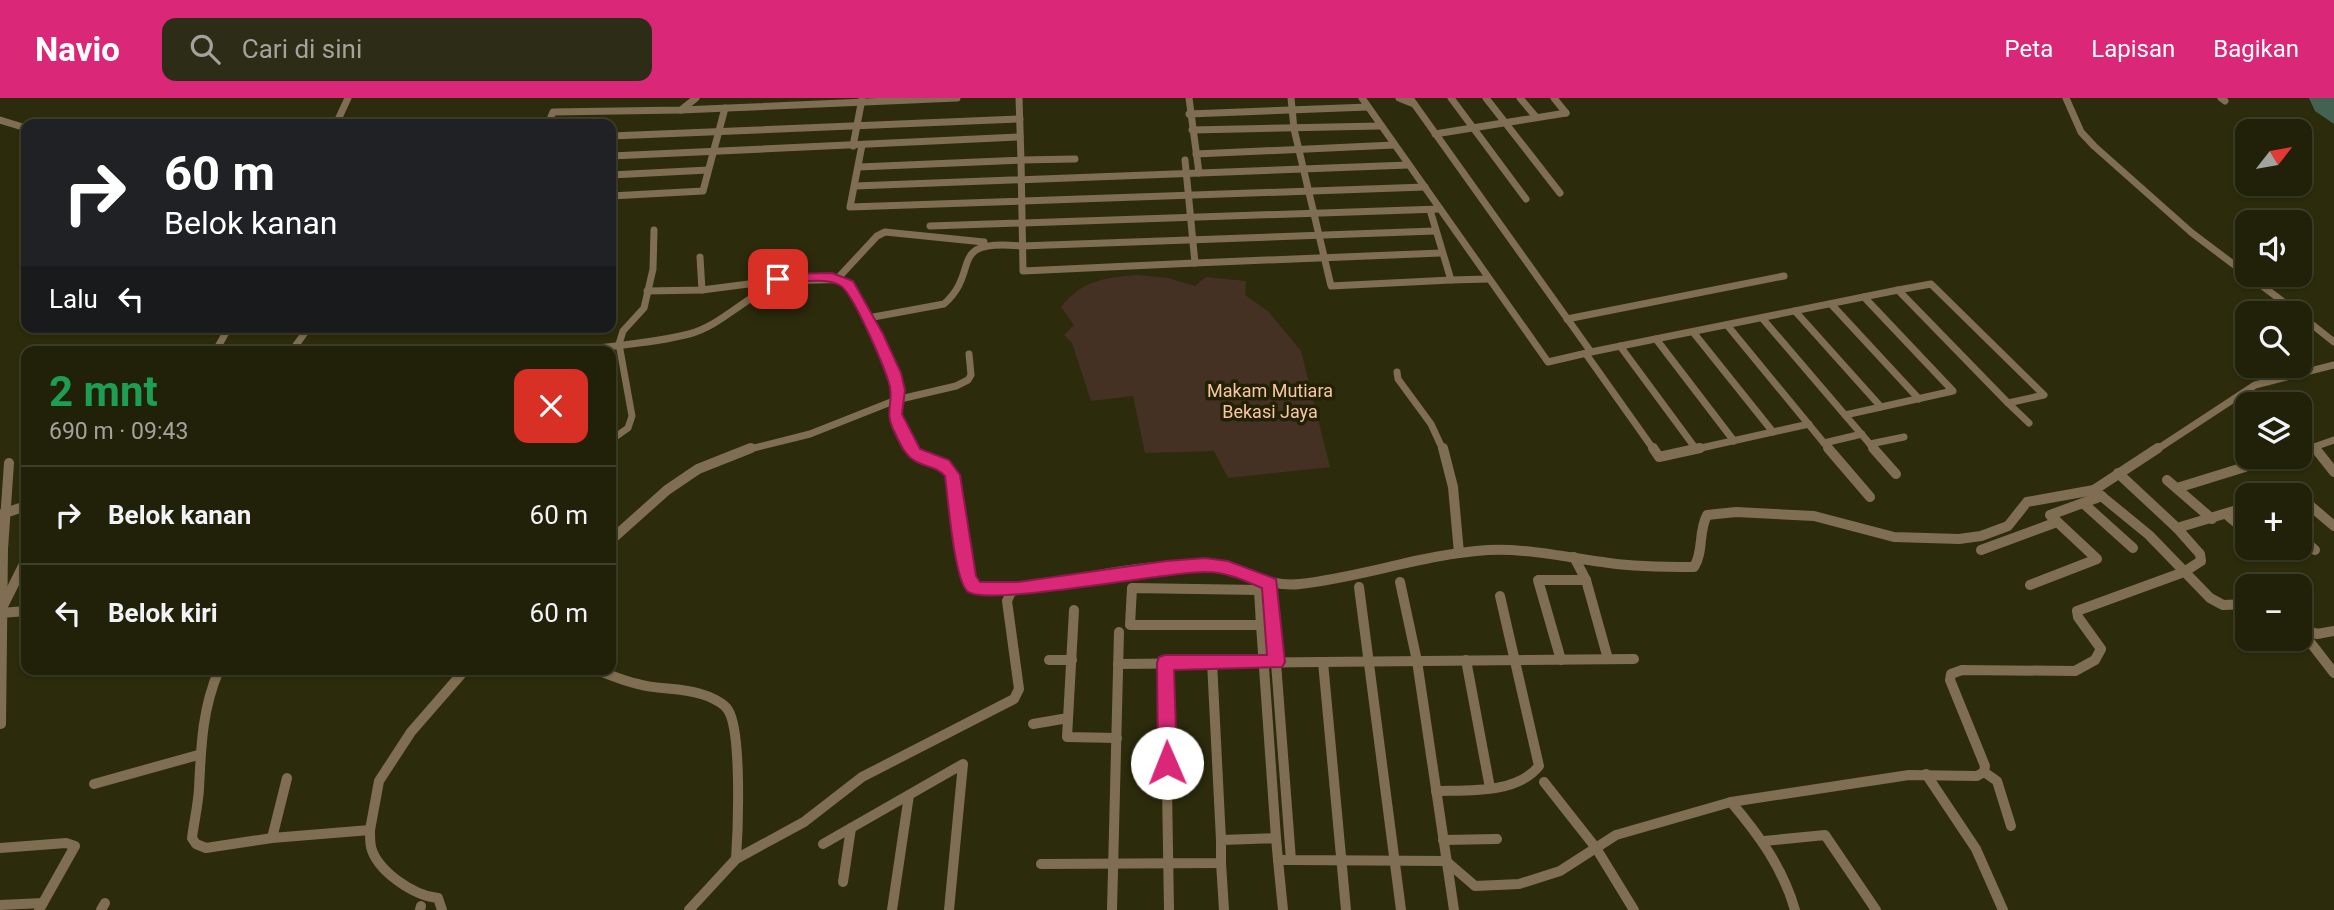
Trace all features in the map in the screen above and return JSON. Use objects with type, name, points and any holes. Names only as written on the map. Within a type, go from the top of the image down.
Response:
[{"type":"street","points":[[338,119],[348,98]]},
{"type":"street","points":[[550,119],[553,112],[681,110],[834,101],[957,98]]},
{"type":"street","points":[[1019,98],[1023,271],[1441,253]]},
{"type":"street","points":[[1189,98],[1189,114],[1199,173]]},
{"type":"street","points":[[1291,98],[1294,129],[1331,286],[1489,279]]},
{"type":"street","points":[[1362,98],[1548,362],[1931,284],[2044,395],[2008,403]]},
{"type":"street","points":[[1399,98],[1412,101],[1567,319],[1659,457],[1809,424]]},
{"type":"street","points":[[1451,98],[1526,199]]},
{"type":"street","points":[[1486,98],[1560,193]]},
{"type":"street","points":[[1520,98],[1535,117]]},
{"type":"street","points":[[1435,134],[1566,113],[1554,98]]},
{"type":"street","points":[[2066,98],[2081,132],[2094,146],[2192,233],[2282,301]]},
{"type":"street","points":[[681,110],[691,100]]},
{"type":"street","points":[[853,145],[862,100]]},
{"type":"street","points":[[1189,114],[1368,107]]},
{"type":"street","points":[[616,196],[698,192],[705,188],[725,108]]},
{"type":"street","points":[[616,136],[1020,119]]},
{"type":"street","points":[[0,120],[21,126]]},
{"type":"street","points":[[1192,130],[1380,127]]},
{"type":"street","points":[[616,156],[1020,136]]},
{"type":"street","points":[[862,145],[850,207],[1425,187]]},
{"type":"street","points":[[1196,153],[1394,145]]},
{"type":"street","points":[[859,167],[1075,159]]},
{"type":"street","points":[[1185,160],[1195,263]]},
{"type":"street","points":[[855,187],[1408,165]]},
{"type":"street","points":[[616,175],[708,170]]},
{"type":"street","points":[[930,226],[1440,209]]},
{"type":"street","points":[[1430,210],[1451,280]]},
{"type":"street","points":[[616,436],[628,428],[632,416],[619,344],[623,331],[642,313],[653,269],[654,230]]},
{"type":"street","points":[[838,278],[877,236],[885,232],[1021,246],[1435,231]]},
{"type":"street","points":[[868,318],[949,300],[974,249],[985,243]]},
{"type":"street","points":[[700,257],[702,290]]},
{"type":"street","points":[[1567,319],[1784,275]]},
{"type":"street","points":[[647,290],[702,290],[778,279],[838,278],[848,284],[868,318],[893,373],[898,390],[895,414],[915,453],[943,464],[952,475],[971,583],[980,590],[1018,589],[1205,565],[1228,567],[1270,584],[1311,583],[1459,553],[1507,550],[1613,564],[1694,567],[1699,561],[1704,519],[1713,513],[1814,516],[1894,537],[1959,539],[1981,536],[2001,529],[2013,521],[2027,502],[2098,493],[2149,535],[2217,603],[2235,604]]},
{"type":"street","points":[[607,346],[698,332],[726,318],[752,298],[776,286],[800,279]]},
{"type":"street","points":[[1898,290],[2029,423]]},
{"type":"street","points":[[1845,415],[1953,391],[1864,297]]},
{"type":"street","points":[[1831,304],[1919,398]]},
{"type":"street","points":[[1796,311],[1881,407]]},
{"type":"street","points":[[1762,318],[1896,474]]},
{"type":"street","points":[[2312,324],[2334,342]]},
{"type":"street","points":[[1727,325],[1870,497]]},
{"type":"street","points":[[1693,332],[1773,432]]},
{"type":"street","points":[[1656,339],[1734,441]]},
{"type":"street","points":[[1620,346],[1696,449]]},
{"type":"street","points":[[616,536],[667,490],[698,469],[753,447],[810,434],[896,400],[963,383],[971,375],[969,354]]},
{"type":"street","points":[[2030,585],[2097,559],[2050,515],[2083,503],[2098,493],[2118,473],[2255,384],[2334,365]]},
{"type":"street","points":[[1397,372],[1398,379],[1432,425],[1449,469],[1456,503],[1459,553]]},
{"type":"street","points":[[1824,443],[1862,434]]},
{"type":"street","points":[[1870,444],[1905,437]]},
{"type":"street","points":[[2334,440],[2314,447],[2334,472]]},
{"type":"street","points":[[1,724],[3,514],[9,463]]},
{"type":"street","points":[[2177,488],[2239,469]]},
{"type":"street","points":[[1984,772],[1950,680],[1951,674],[1962,670],[2074,671],[2082,668],[2100,656],[2101,649],[2078,617],[2077,611],[2184,572],[2202,559],[2177,528],[2118,473]]},
{"type":"street","points":[[2168,480],[2213,519]]},
{"type":"street","points":[[2083,503],[2133,548]]},
{"type":"street","points":[[3,514],[21,508]]},
{"type":"street","points":[[2312,508],[2334,526]]},
{"type":"street","points":[[2177,528],[2235,511]]},
{"type":"street","points":[[2226,514],[2235,522]]},
{"type":"street","points":[[1981,550],[2057,522]]},
{"type":"street","points":[[1574,557],[1586,580],[1608,659]]},
{"type":"street","points":[[1,611],[21,570]]},
{"type":"street","points":[[1560,660],[1538,580],[1586,580]]},
{"type":"street","points":[[1400,582],[1417,661],[1454,910]]},
{"type":"street","points":[[1270,584],[1291,860]]},
{"type":"street","points":[[1360,587],[1401,910]]},
{"type":"street","points":[[688,910],[736,859],[804,822],[862,777],[1014,699],[1019,689],[1007,601],[1011,592],[1018,589]]},
{"type":"street","points":[[1262,625],[1130,625],[1132,589],[1259,590],[1262,625],[1276,838],[1283,910]]},
{"type":"street","points":[[1436,791],[1490,788],[1531,777],[1539,766],[1500,596]]},
{"type":"street","points":[[1074,610],[1068,737],[1117,738]]},
{"type":"street","points":[[1,611],[21,611]]},
{"type":"street","points":[[2312,632],[2334,631]]},
{"type":"street","points":[[1112,910],[1119,632]]},
{"type":"street","points":[[2312,644],[2334,673]]},
{"type":"street","points":[[1118,664],[1634,659]]},
{"type":"street","points":[[1049,660],[1072,660]]},
{"type":"street","points":[[1466,660],[1490,788]]},
{"type":"street","points":[[1212,662],[1224,910]]},
{"type":"street","points":[[1324,662],[1346,910]]},
{"type":"street","points":[[1165,663],[1169,910]]},
{"type":"street","points":[[217,675],[205,707],[198,755],[199,790],[192,838],[196,844],[205,848],[272,838],[370,830]]},
{"type":"street","points":[[442,910],[438,898],[417,894],[382,864],[371,848],[370,830],[379,782],[411,732],[461,675]]},
{"type":"street","points":[[611,675],[639,685],[676,688],[703,694],[727,706],[732,717],[737,759],[739,822],[736,859]]},
{"type":"street","points":[[1033,724],[1068,718]]},
{"type":"street","points":[[94,785],[198,755]]},
{"type":"street","points":[[823,844],[963,764],[949,910]]},
{"type":"street","points":[[1278,860],[1446,861],[1475,886],[1519,884],[1560,871],[1616,835],[1731,802],[1926,774],[1977,776],[1984,772]]},
{"type":"street","points":[[1984,772],[1997,781],[2011,826]]},
{"type":"street","points":[[1926,774],[1976,849],[2003,910]]},
{"type":"street","points":[[272,838],[287,778]]},
{"type":"street","points":[[1544,782],[1596,848],[1634,910]]},
{"type":"street","points":[[892,910],[908,795]]},
{"type":"street","points":[[1731,802],[1764,841],[1790,891],[1795,910]]},
{"type":"street","points":[[843,882],[852,828]]},
{"type":"street","points":[[1764,841],[1825,835],[1876,910]]},
{"type":"street","points":[[1220,840],[1276,838]]},
{"type":"street","points":[[1443,840],[1497,839]]},
{"type":"street","points":[[0,848],[66,843],[75,846],[41,907],[0,905]]},
{"type":"street","points":[[1041,864],[1221,863]]},
{"type":"green space","name":"Makam Mutiara Bekasi Jaya","points":[[1138,275],[1168,278],[1195,286],[1206,277],[1246,281],[1245,295],[1268,311],[1301,351],[1330,467],[1228,478],[1214,451],[1145,453],[1133,396],[1091,401],[1072,343],[1064,335],[1074,325],[1061,307],[1087,285],[1115,277]]},
{"type":"shaded area","points":[[2309,98],[2334,98],[2334,124],[2315,111]]},
{"type":"route","points":[[778,279],[832,277],[848,284],[884,350],[897,383],[894,406],[901,431],[919,457],[943,464],[952,475],[968,576],[974,587],[980,590],[1018,589],[1205,565],[1228,567],[1270,584],[1276,662],[1165,663],[1167,763]]}]
